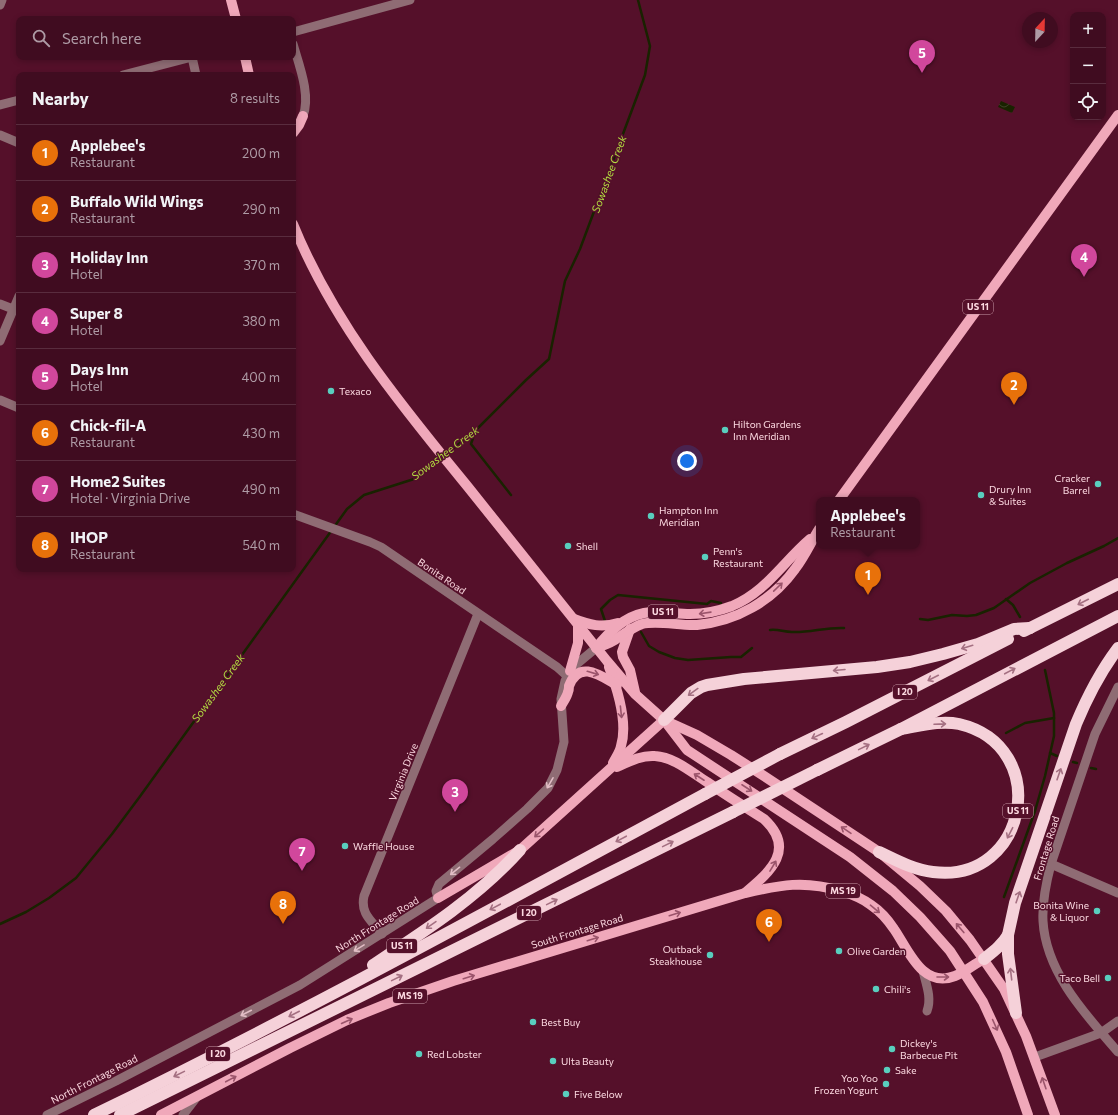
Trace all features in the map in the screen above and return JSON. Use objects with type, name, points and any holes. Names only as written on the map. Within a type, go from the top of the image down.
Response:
[{"type":"highway","name":"I 20","points":[[94,1115],[196,1065],[341,990],[780,754],[1118,584]]},
{"type":"highway","name":"I 20","points":[[120,1115],[901,729],[1118,616]]},
{"type":"highway","points":[[664,720],[691,693],[707,685],[744,679],[877,667],[910,662],[978,644],[1014,629],[1030,628]]},
{"type":"highway","points":[[984,959],[1004,942],[1008,934],[1016,903],[1076,724],[1094,684],[1118,648]]},
{"type":"highway","name":"US 11","points":[[879,852],[902,863],[933,872],[966,870],[987,859],[998,850],[1006,840],[1013,827],[1017,813],[1019,798],[1018,783],[1014,770],[1008,758],[997,745],[986,736],[972,728],[957,724],[938,723],[901,729]]},
{"type":"highway","name":"US 11","points":[[341,990],[356,976],[463,903],[496,876],[520,850]]},
{"type":"highway","points":[[1008,934],[1008,954],[1016,1013]]},
{"type":"main road","points":[[231,0],[235,16]]},
{"type":"main road","points":[[246,60],[248,72]]},
{"type":"main road","name":"US 11","points":[[841,497],[1118,115]]},
{"type":"main road","points":[[296,119],[304,116]]},
{"type":"main road","points":[[296,129],[304,116]]},
{"type":"main road","points":[[296,231],[310,262],[343,322],[367,358],[412,418],[497,522],[596,648],[612,642],[630,629]]},
{"type":"main road","name":"US 11","points":[[520,850],[610,770],[620,750],[623,738],[619,696],[607,661],[596,648],[606,635],[624,621],[644,613],[704,613],[718,611],[736,604],[756,593],[816,534]]},
{"type":"main road","name":"US 11","points":[[630,629],[649,623],[682,625],[709,623],[729,618],[747,611],[766,599],[787,579],[796,568],[816,535]]},
{"type":"main road","points":[[576,622],[600,626],[612,625],[624,621]]},
{"type":"main road","points":[[568,673],[578,643],[576,622]]},
{"type":"main road","points":[[630,629],[622,652],[630,670],[635,694]]},
{"type":"main road","points":[[607,661],[635,694]]},
{"type":"main road","points":[[561,706],[574,679],[578,674],[588,670],[616,684],[643,701]]},
{"type":"main road","name":"US 11","points":[[635,694],[664,720],[697,734],[879,852]]},
{"type":"main road","points":[[610,770],[664,720],[687,750],[832,844],[885,883],[920,917],[950,951],[964,971],[983,1002],[996,1028],[1028,1115]]},
{"type":"main road","points":[[610,770],[636,758],[651,756],[663,757],[679,765],[764,819],[769,824],[777,838],[778,856],[769,872],[745,893]]},
{"type":"main road","points":[[438,898],[520,850]]},
{"type":"main road","points":[[879,852],[920,886],[946,911],[984,959],[1016,1013],[1035,1057],[1055,1115]]},
{"type":"main road","name":"South Frontage Road","points":[[161,1115],[333,1027],[389,1004],[453,981],[745,893],[773,886],[805,884],[826,887],[852,895],[870,905],[884,916],[894,928],[912,959],[923,971],[934,977],[944,978],[955,976],[984,959]]},
{"type":"street","points":[[0,5],[2,0]]},
{"type":"street","points":[[296,31],[410,0]]},
{"type":"street","points":[[296,56],[306,96],[304,116]]},
{"type":"street","points":[[135,72],[182,60]]},
{"type":"street","points":[[193,60],[195,72]]},
{"type":"street","points":[[164,65],[165,72]]},
{"type":"street","points":[[0,105],[16,101]]},
{"type":"street","points":[[0,135],[16,142]]},
{"type":"street","points":[[0,304],[16,311],[0,341]]},
{"type":"street","points":[[0,400],[16,407]]},
{"type":"street","name":"Bonita Road","points":[[296,515],[381,547],[478,614],[568,673]]},
{"type":"street","name":"Virginia Drive","points":[[382,934],[365,914],[363,906],[364,896],[478,614]]},
{"type":"street","points":[[438,898],[436,891],[439,884],[494,839],[548,788],[557,770],[563,746],[561,706],[562,693],[568,673],[596,648]]},
{"type":"street","name":"Frontage Road","points":[[1118,688],[1095,734],[1051,864],[1043,909],[1044,929],[1052,961],[1079,1006],[1118,1052]]},
{"type":"street","points":[[1051,864],[1118,893]]},
{"type":"street","name":"North Frontage Road","points":[[47,1115],[116,1081],[300,985],[438,898]]},
{"type":"street","points":[[923,971],[930,1002],[927,1012]]},
{"type":"street","points":[[1035,1057],[1102,1033],[1118,1021]]},
{"type":"street","points":[[183,1115],[196,1098]]},
{"type":"water","points":[[1001,101],[1015,107],[1012,113],[998,107]]},
{"type":"waterway","name":"Sowashee Creek","points":[[445,455],[475,431],[549,359],[565,281],[580,249],[645,75],[650,46],[638,0]]},
{"type":"waterway","points":[[475,432],[471,444],[511,495]]},
{"type":"waterway","name":"Sowashee Creek","points":[[0,924],[26,912],[49,898],[76,878],[112,834],[141,795],[347,509],[364,495],[414,479],[441,458]]},
{"type":"waterway","points":[[920,619],[928,620],[952,615],[976,615],[994,608],[1030,583],[1118,538]]},
{"type":"waterway","points":[[605,621],[601,609],[610,600],[618,595],[707,604],[711,601],[721,603]]},
{"type":"waterway","points":[[1006,599],[1013,605],[1020,617]]},
{"type":"waterway","points":[[770,630],[805,632],[831,628],[844,628]]},
{"type":"waterway","points":[[641,632],[649,646],[659,652],[675,658],[688,660],[741,657],[752,648]]},
{"type":"waterway","points":[[1004,897],[1035,811],[1054,736],[1054,713],[1045,670]]},
{"type":"waterway","points":[[1006,733],[1025,723],[1054,718]]},
{"type":"waterway","points":[[1050,753],[1057,756]]},
{"type":"waterway","points":[[1073,762],[1077,763]]},
{"type":"waterway","points":[[1091,768],[1096,769]]},
{"type":"place","name":"Days Inn","points":[[922,73]]},
{"type":"place","name":"Super 8","points":[[1084,277]]},
{"type":"place","name":"Texaco","points":[[331,391]]},
{"type":"place","name":"Buffalo Wild Wings","points":[[1014,405]]},
{"type":"place","name":"Hilton Gardens Inn Meridian","points":[[725,430]]},
{"type":"place","name":"Cracker Barrel","points":[[1098,484]]},
{"type":"place","name":"Drury Inn & Suites","points":[[981,495]]},
{"type":"place","name":"Hampton Inn Meridian","points":[[651,516]]},
{"type":"place","name":"Shell","points":[[568,546]]},
{"type":"place","name":"Penn's Restaurant","points":[[705,557]]},
{"type":"place","name":"Applebee's","points":[[868,595]]},
{"type":"place","name":"Holiday Inn","points":[[455,812]]},
{"type":"place","name":"Waffle House","points":[[345,846]]},
{"type":"place","name":"Home2 Suites","points":[[302,871]]},
{"type":"place","name":"Bonita Wine & Liquor","points":[[1097,911]]},
{"type":"place","name":"IHOP","points":[[283,924]]},
{"type":"place","name":"Chick-fil-A","points":[[769,942]]},
{"type":"place","name":"Olive Garden","points":[[839,951]]},
{"type":"place","name":"Outback Steakhouse","points":[[710,955]]},
{"type":"place","name":"Taco Bell","points":[[1108,978]]},
{"type":"place","name":"Chili's","points":[[876,989]]},
{"type":"place","name":"Best Buy","points":[[533,1022]]},
{"type":"place","name":"Dickey's Barbecue Pit","points":[[892,1049]]},
{"type":"place","name":"Red Lobster","points":[[419,1054]]},
{"type":"place","name":"Ulta Beauty","points":[[553,1061]]},
{"type":"place","name":"Sake","points":[[887,1070]]},
{"type":"place","name":"Yoo Yoo Frozen Yogurt","points":[[886,1084]]},
{"type":"place","name":"Five Below","points":[[566,1094]]}]
